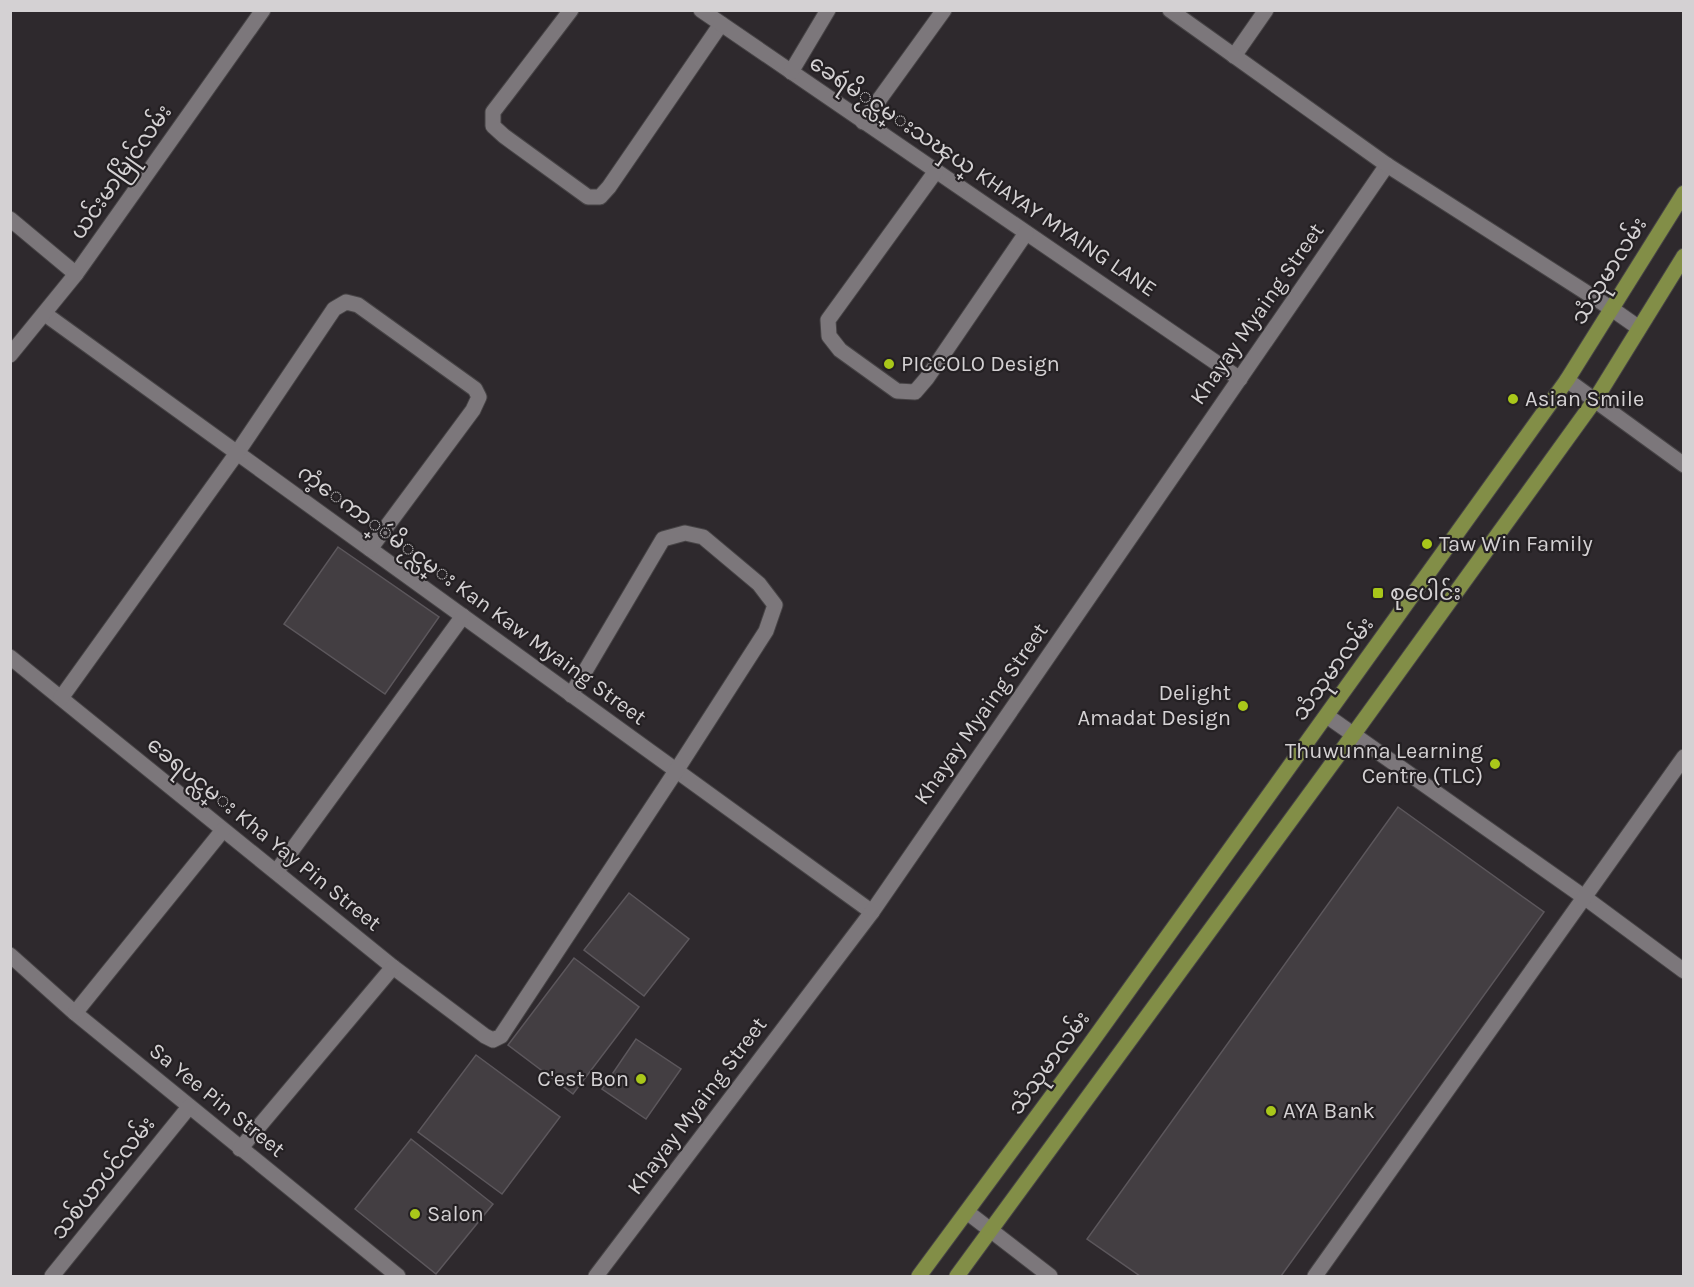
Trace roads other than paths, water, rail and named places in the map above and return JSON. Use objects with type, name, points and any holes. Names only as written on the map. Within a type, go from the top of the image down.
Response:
[{"type":"main road","name":"သံသုမာလမ်း","points":[[919,1276],[1088,1047],[1567,380],[1683,193]]},
{"type":"main road","points":[[957,1276],[1595,400],[1683,256]]},
{"type":"street","name":"ယင်းမာမြိုင်လမ်း","points":[[10,356],[76,274],[263,10]]},
{"type":"street","points":[[571,10],[493,112],[493,126],[588,197],[600,197],[609,187],[721,24]]},
{"type":"street","name":"ခေရဴမိႂင္လမ္းသၾယ္ KHAYAY MYAING LANE","points":[[701,10],[1240,379]]},
{"type":"street","points":[[791,72],[828,10]]},
{"type":"street","points":[[863,122],[944,10]]},
{"type":"street","points":[[1170,10],[1387,165],[1639,328]]},
{"type":"street","points":[[1234,56],[1266,10]]},
{"type":"street","name":"Khayay Myaing Street","points":[[596,1276],[872,912],[1387,165]]},
{"type":"street","points":[[936,171],[828,320],[829,336],[840,350],[897,391],[915,392],[927,378],[1026,233]]},
{"type":"street","points":[[10,219],[76,274]]},
{"type":"street","points":[[61,698],[237,453],[334,309],[346,302],[358,305],[474,389],[479,397],[473,410],[370,549]]},
{"type":"street","name":"ကံ့ေကာ္ဴမိႂင္လမ္း Kan Kaw Myaing Street","points":[[45,314],[872,912]]},
{"type":"street","points":[[1567,380],[1683,465]]},
{"type":"street","points":[[571,694],[663,539],[685,533],[703,537],[759,584],[775,604],[766,631],[676,771]]},
{"type":"street","points":[[276,872],[463,616]]},
{"type":"street","name":"ခေရပင္လမ္း Kha Yay Pin Street","points":[[10,657],[393,967],[493,1040],[501,1036],[676,771]]},
{"type":"street","points":[[1327,716],[1584,897],[1683,972]]},
{"type":"street","points":[[1315,1276],[1683,757]]},
{"type":"street","points":[[75,1013],[223,830]]},
{"type":"street","name":"Sa Yee Pin Street","points":[[10,955],[75,1013],[398,1276]]},
{"type":"street","points":[[240,1149],[393,967]]},
{"type":"street","name":"သစ်ယာပင်လမ်း","points":[[52,1276],[189,1107]]},
{"type":"street","points":[[967,1212],[1050,1276]]},
{"type":"place","name":"PICCOLO Design","points":[[889,364]]},
{"type":"place","name":"Asian Smile","points":[[1513,399]]},
{"type":"place","name":"Taw Win Family","points":[[1427,544]]},
{"type":"place","name":"စုပေါင်း","points":[[1378,593]]},
{"type":"place","name":"Delight Amadat Design","points":[[1243,706]]},
{"type":"place","name":"Thuwunna Learning Centre (TLC)","points":[[1495,764]]},
{"type":"place","name":"C'est Bon","points":[[641,1079]]},
{"type":"place","name":"AYA Bank","points":[[1271,1111]]},
{"type":"place","name":"Salon","points":[[415,1214]]}]
